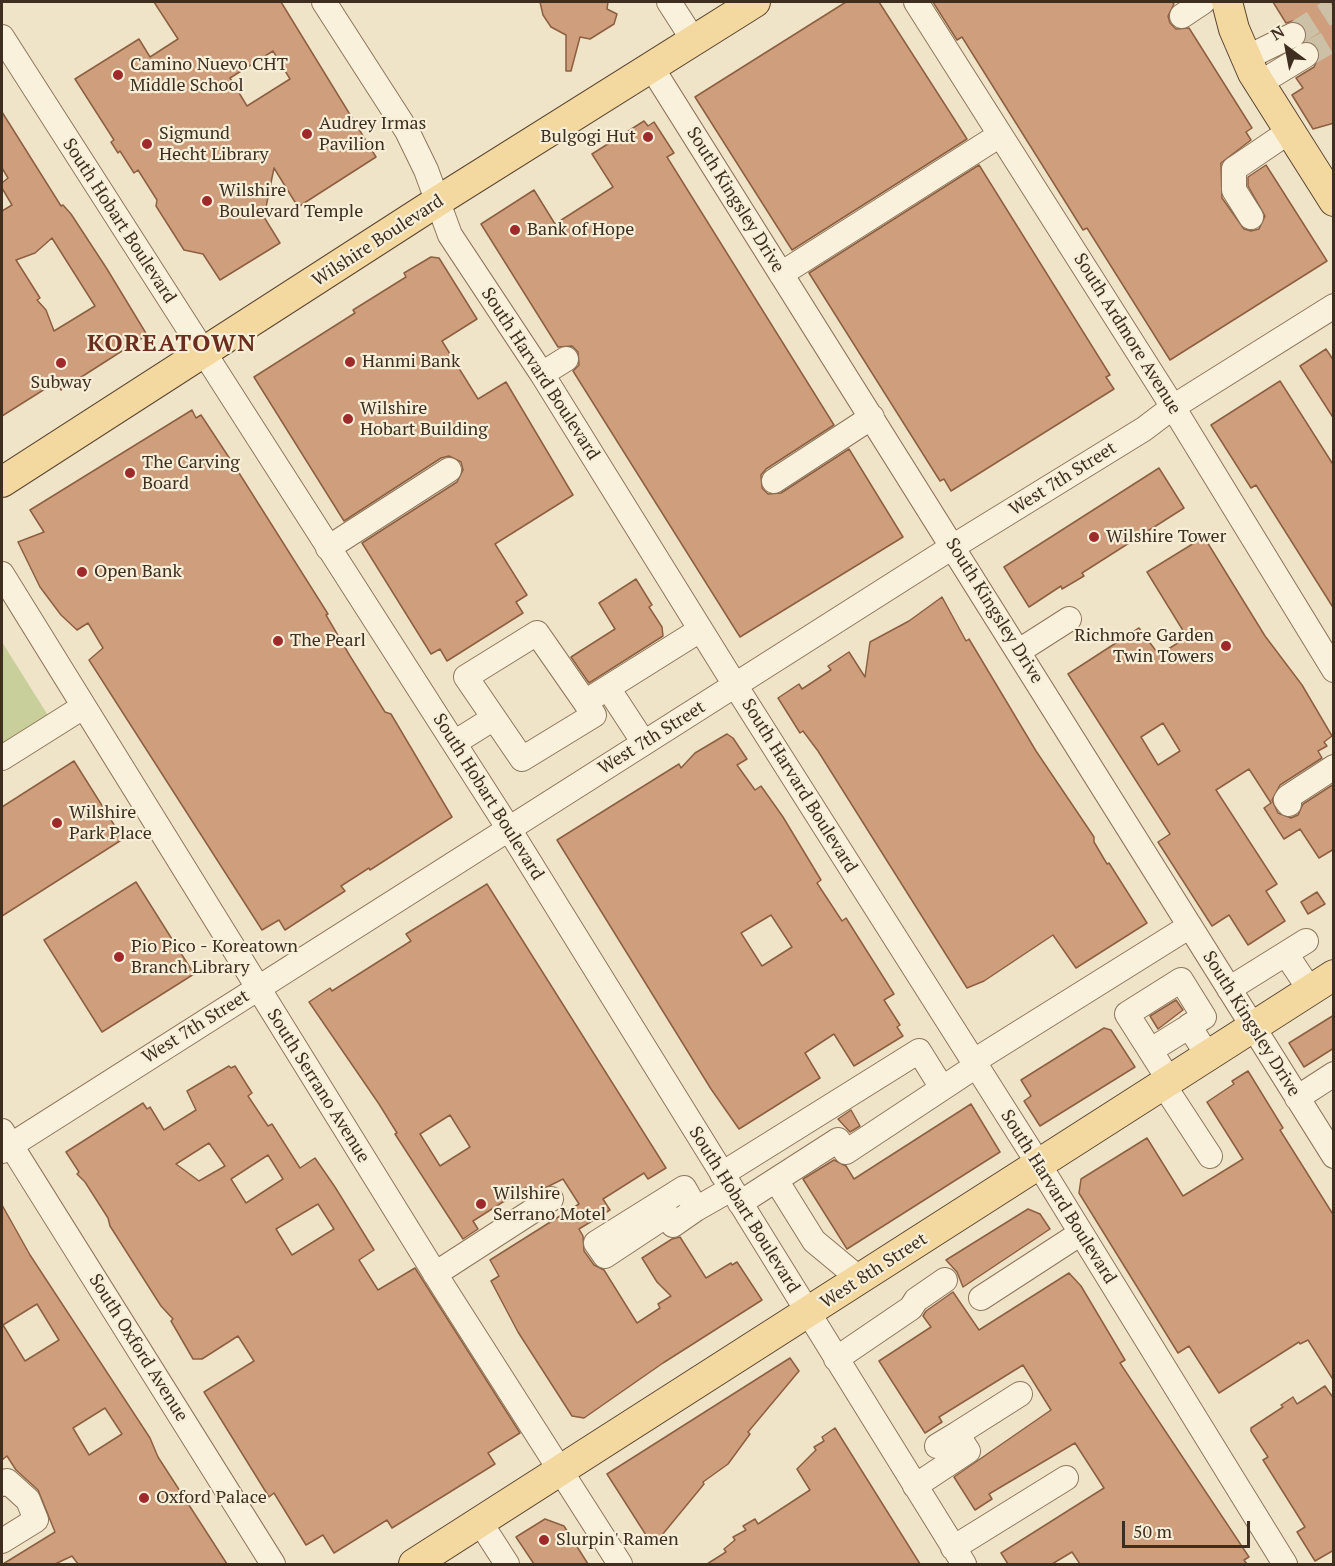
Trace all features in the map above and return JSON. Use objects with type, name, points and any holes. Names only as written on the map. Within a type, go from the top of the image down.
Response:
[{"type":"main road","name":"Wilshire Boulevard","points":[[2,482],[438,201],[755,2]]},
{"type":"main road","points":[[1227,2],[1253,54],[1260,84],[1334,201]]},
{"type":"main road","name":"West 8th Street","points":[[414,1564],[1322,983]]},
{"type":"street","name":"South Harvard Boulevard","points":[[324,2],[407,130],[450,235],[542,374],[700,630],[1038,1163],[1285,1564]]},
{"type":"street","points":[[669,2],[694,41]]},
{"type":"street","name":"South Ardmore Avenue","points":[[915,2],[1173,407],[1334,670]]},
{"type":"street","points":[[1182,16],[1203,2]]},
{"type":"street","points":[[1253,54],[1300,46],[1260,84]]},
{"type":"street","name":"South Hobart Boulevard","points":[[4,48],[509,828],[958,1556]]},
{"type":"street","name":"South Kingsley Drive","points":[[652,68],[954,546],[1334,1156]]},
{"type":"street","points":[[1251,217],[1234,190],[1234,169],[1290,131]]},
{"type":"street","points":[[781,274],[1000,135]]},
{"type":"street","name":"West 7th Street","points":[[5,1143],[257,989],[954,546],[1144,429],[1173,407],[1334,306]]},
{"type":"street","points":[[542,374],[566,359]]},
{"type":"street","points":[[774,481],[872,417]]},
{"type":"street","points":[[328,548],[449,470]]},
{"type":"street","name":"South Serrano Avenue","points":[[2,574],[257,989],[559,1472],[620,1564]]},
{"type":"street","points":[[1019,651],[1069,619]]},
{"type":"street","points":[[585,702],[700,630]]},
{"type":"street","points":[[537,633],[585,702],[594,716],[522,759],[466,677],[537,633]]},
{"type":"street","points":[[608,688],[644,743]]},
{"type":"street","points":[[2,758],[83,707]]},
{"type":"street","points":[[454,743],[494,718]]},
{"type":"street","points":[[1289,804],[1286,800],[1288,796],[1334,766]]},
{"type":"street","points":[[731,1189],[776,1180],[837,1140],[846,1152],[975,1064],[1190,926]]},
{"type":"street","points":[[1210,1156],[1166,1082],[1173,1031],[1228,987],[1306,941]]},
{"type":"street","points":[[1286,954],[1322,983]]},
{"type":"street","points":[[1173,1031],[1208,1056]]},
{"type":"street","points":[[696,1209],[731,1189],[919,1051],[942,1088]]},
{"type":"street","points":[[1298,1098],[1334,1074]]},
{"type":"street","name":"South Oxford Avenue","points":[[5,1143],[273,1564]]},
{"type":"street","points":[[776,1180],[814,1241],[861,1280]]},
{"type":"street","points":[[435,1274],[551,1199]]},
{"type":"street","points":[[981,1298],[1081,1233]]},
{"type":"street","points":[[836,1359],[911,1308],[916,1300],[945,1280]]},
{"type":"street","points":[[915,1486],[968,1451],[947,1440],[1020,1394]]},
{"type":"street","points":[[958,1556],[1066,1478]]},
{"type":"street","points":[[2,1485],[7,1481],[28,1500],[36,1520],[2,1541]]},
{"type":"street","points":[[480,1522],[507,1564]]},
{"type":"green space","points":[[2,642],[49,717],[2,747]]},
{"type":"building","points":[[154,2],[281,2],[376,157],[298,207],[274,168],[264,217],[280,243],[220,280],[203,254],[184,250],[156,206],[157,200],[138,170],[134,173],[120,151],[118,153],[111,142],[114,140],[75,79],[139,39],[150,57],[178,39]],"holes":[[[273,51],[290,79],[247,106],[230,78]]]},
{"type":"building","points":[[540,2],[608,2],[607,9],[617,14],[614,24],[590,39],[580,37],[571,71],[566,71],[566,35],[551,27],[543,15]]},
{"type":"building","points":[[846,2],[879,2],[967,139],[792,250],[695,97]]},
{"type":"building","points":[[933,2],[1172,2],[1174,4],[1168,16],[1170,23],[1176,29],[1189,28],[1252,128],[1246,132],[1251,140],[1221,163],[1222,198],[1244,229],[1251,231],[1259,229],[1265,216],[1248,186],[1248,177],[1266,165],[1327,261],[1170,360],[1087,228],[1083,230],[962,37],[957,40]]},
{"type":"building","points":[[1273,2],[1334,2],[1334,123],[1313,129],[1292,95],[1303,88],[1296,78],[1314,67],[1320,54],[1313,43],[1306,41],[1306,29],[1293,21],[1286,23]]},
{"type":"building","points":[[2,112],[61,206],[63,205],[71,214],[107,269],[147,335],[61,390],[56,382],[2,416],[2,211],[12,205],[2,188],[2,183],[8,178],[2,168]],"holes":[[[52,238],[95,306],[54,331],[46,310],[37,300],[40,298],[16,260],[35,253]]]},
{"type":"building","points":[[644,121],[648,126],[654,122],[674,153],[667,157],[834,425],[766,469],[761,475],[762,488],[768,494],[781,493],[849,449],[903,537],[740,637],[573,371],[579,365],[578,352],[572,346],[558,347],[481,224],[534,190],[555,224],[613,187],[592,154]]},
{"type":"building","points":[[979,165],[1110,375],[1106,377],[1114,389],[951,491],[944,479],[940,481],[809,273]]},
{"type":"building","points":[[431,257],[439,258],[477,319],[442,341],[478,399],[506,382],[573,495],[495,544],[527,595],[516,602],[523,613],[447,661],[440,649],[431,654],[362,543],[457,482],[463,470],[461,462],[449,456],[441,458],[344,521],[254,377],[355,313],[353,310],[406,277],[404,273]]},
{"type":"building","points":[[1326,349],[1334,361],[1334,419],[1300,366]]},
{"type":"building","points":[[1280,381],[1334,466],[1334,609],[1256,485],[1251,488],[1211,425]]},
{"type":"building","points":[[192,410],[196,418],[201,415],[234,465],[328,614],[326,615],[385,712],[391,714],[452,817],[341,886],[345,891],[285,930],[279,920],[262,930],[89,660],[103,648],[88,623],[77,630],[61,615],[40,587],[18,542],[44,532],[30,510]]},
{"type":"building","name":"Wilshire Tower","points":[[1159,468],[1184,508],[1082,573],[1084,576],[1062,589],[1061,586],[1029,607],[1004,567]]},
{"type":"building","points":[[1204,537],[1265,636],[1302,685],[1332,736],[1324,742],[1327,746],[1318,751],[1322,758],[1280,785],[1272,800],[1278,813],[1291,818],[1298,815],[1303,804],[1334,784],[1334,849],[1319,858],[1300,829],[1284,839],[1264,808],[1271,803],[1249,769],[1216,790],[1277,884],[1266,891],[1285,921],[1248,945],[1229,915],[1212,926],[1158,842],[1170,834],[1068,674],[1139,628],[1159,655],[1187,637],[1147,572]],"holes":[[[1163,723],[1180,751],[1158,765],[1141,737]]]},
{"type":"building","points":[[636,579],[652,605],[649,607],[662,627],[663,636],[589,683],[571,657],[615,629],[599,603]]},
{"type":"building","points":[[942,597],[966,641],[969,639],[1036,751],[1094,837],[1094,842],[1107,864],[1109,863],[1147,923],[1076,968],[1053,935],[984,981],[967,988],[818,751],[803,731],[800,733],[778,698],[799,684],[802,689],[831,670],[828,666],[849,652],[865,677],[870,642],[909,621]]},
{"type":"building","points":[[727,734],[733,738],[747,759],[737,765],[755,790],[761,786],[783,817],[821,880],[817,883],[842,921],[846,918],[894,994],[884,1000],[900,1025],[897,1027],[903,1036],[854,1066],[834,1034],[805,1053],[820,1078],[739,1129],[711,1089],[557,840],[679,764],[681,768],[695,753]],"holes":[[[771,915],[792,947],[762,966],[741,933]]]},
{"type":"building","name":"Wilshire Park Place","points":[[74,761],[123,839],[2,916],[2,807]]},
{"type":"building","name":"Pio Pico - Koreatown Branch Library","points":[[136,882],[194,974],[102,1032],[44,940]]},
{"type":"building","points":[[487,884],[666,1168],[648,1179],[644,1173],[603,1199],[610,1210],[579,1229],[583,1236],[584,1251],[594,1265],[604,1270],[637,1323],[660,1308],[658,1304],[671,1296],[657,1282],[642,1258],[672,1239],[680,1237],[706,1278],[731,1263],[732,1265],[737,1262],[762,1300],[663,1363],[584,1418],[572,1416],[518,1332],[491,1281],[499,1276],[490,1260],[579,1204],[563,1179],[533,1194],[528,1186],[473,1221],[478,1229],[463,1239],[395,1134],[397,1133],[379,1104],[309,1002],[330,988],[332,991],[411,941],[406,934]],"holes":[[[450,1115],[470,1147],[440,1166],[420,1134]]]},
{"type":"building","points":[[1317,892],[1325,904],[1308,914],[1301,902]]},
{"type":"building","points":[[1176,1000],[1183,1010],[1158,1029],[1150,1016]]},
{"type":"building","points":[[1334,1015],[1334,1048],[1304,1067],[1289,1043]]},
{"type":"building","points":[[1104,1028],[1111,1030],[1135,1067],[1040,1126],[1024,1101],[1031,1096],[1021,1080]]},
{"type":"building","points":[[229,1066],[231,1068],[235,1066],[252,1093],[248,1096],[268,1126],[272,1124],[300,1168],[315,1158],[335,1187],[374,1250],[359,1260],[378,1290],[415,1268],[520,1433],[488,1453],[495,1464],[392,1528],[387,1520],[334,1553],[323,1535],[306,1545],[274,1493],[269,1497],[204,1392],[254,1361],[238,1336],[202,1359],[193,1359],[171,1321],[173,1319],[161,1306],[110,1226],[108,1218],[85,1182],[77,1174],[79,1172],[66,1152],[143,1103],[147,1109],[150,1107],[164,1130],[196,1110],[187,1091]],"holes":[[[209,1143],[225,1166],[199,1181],[176,1164]],[[268,1155],[283,1179],[246,1203],[231,1179]],[[318,1204],[334,1229],[292,1255],[276,1229]]]},
{"type":"building","points":[[1248,1071],[1283,1128],[1280,1130],[1334,1216],[1334,1381],[1308,1340],[1300,1344],[1299,1342],[1219,1393],[1189,1346],[1178,1353],[1079,1193],[1081,1179],[1147,1138],[1183,1196],[1243,1159],[1207,1102],[1234,1084],[1232,1081]]},
{"type":"building","points":[[971,1104],[1000,1152],[847,1249],[803,1179],[834,1160],[846,1166],[854,1179]]},
{"type":"building","points":[[851,1110],[860,1126],[850,1132],[838,1119]]},
{"type":"building","points":[[2,1205],[30,1255],[150,1438],[158,1457],[227,1564],[78,1564],[72,1556],[55,1564],[3,1564],[55,1532],[38,1490],[16,1470],[7,1456],[2,1460]],"holes":[[[37,1304],[59,1340],[25,1361],[3,1325]],[[105,1408],[122,1434],[89,1455],[73,1428]]]},
{"type":"building","points":[[1028,1209],[1040,1214],[1050,1229],[963,1287],[957,1272],[946,1260]]},
{"type":"building","points":[[1069,1273],[1081,1286],[1125,1360],[1120,1363],[1249,1557],[1244,1560],[1247,1564],[1080,1564],[1072,1552],[1052,1564],[1008,1564],[1001,1553],[1104,1488],[1075,1443],[989,1494],[992,1499],[975,1510],[954,1477],[1051,1410],[1023,1365],[939,1417],[942,1422],[925,1433],[879,1361],[931,1327],[923,1316],[926,1311],[953,1292],[979,1330]]},
{"type":"building","points":[[790,1358],[799,1371],[748,1432],[750,1434],[728,1464],[703,1482],[704,1484],[653,1546],[607,1474]]},
{"type":"building","points":[[1325,1386],[1334,1399],[1334,1550],[1315,1561],[1297,1532],[1305,1527],[1263,1460],[1268,1457],[1251,1428],[1283,1407],[1281,1405],[1293,1397],[1297,1404]]},
{"type":"building","points":[[835,1428],[920,1564],[707,1564],[726,1552],[724,1549],[735,1540],[733,1537],[746,1530],[743,1526],[755,1519],[758,1524],[810,1490],[797,1469],[816,1450],[814,1447],[824,1441],[822,1437]]},
{"type":"building","points":[[545,1519],[564,1526],[588,1564],[534,1564],[516,1537]]},
{"type":"tunnel","points":[[1293,35],[1334,9]]},
{"type":"tunnel","points":[[1306,55],[1334,39]]},
{"type":"place","name":"Camino Nuevo CHT Middle School","points":[[118,75]]},
{"type":"place","name":"Audrey Irmas Pavilion","points":[[307,134]]},
{"type":"place","name":"Bulgogi Hut","points":[[648,137]]},
{"type":"place","name":"Sigmund Hecht Library","points":[[147,144]]},
{"type":"place","name":"Wilshire Boulevard Temple","points":[[207,201]]},
{"type":"place","name":"Bank of Hope","points":[[515,230]]},
{"type":"place","name":"Hanmi Bank","points":[[350,362]]},
{"type":"place","name":"Subway","points":[[61,363]]},
{"type":"place","name":"Wilshire Hobart Building","points":[[348,419]]},
{"type":"place","name":"The Carving Board","points":[[130,473]]},
{"type":"place","name":"Wilshire Tower","points":[[1094,537]]},
{"type":"place","name":"Open Bank","points":[[82,572]]},
{"type":"place","name":"The Pearl","points":[[278,641]]},
{"type":"place","name":"Richmore Garden Twin Towers","points":[[1226,646]]},
{"type":"place","name":"Wilshire Park Place","points":[[57,823]]},
{"type":"place","name":"Pio Pico - Koreatown Branch Library","points":[[119,957]]},
{"type":"place","name":"Wilshire Serrano Motel","points":[[481,1204]]},
{"type":"place","name":"Oxford Palace","points":[[144,1498]]},
{"type":"place","name":"Slurpin' Ramen","points":[[544,1540]]},
{"type":"district","name":"KOREATOWN","points":[[172,344]]}]
